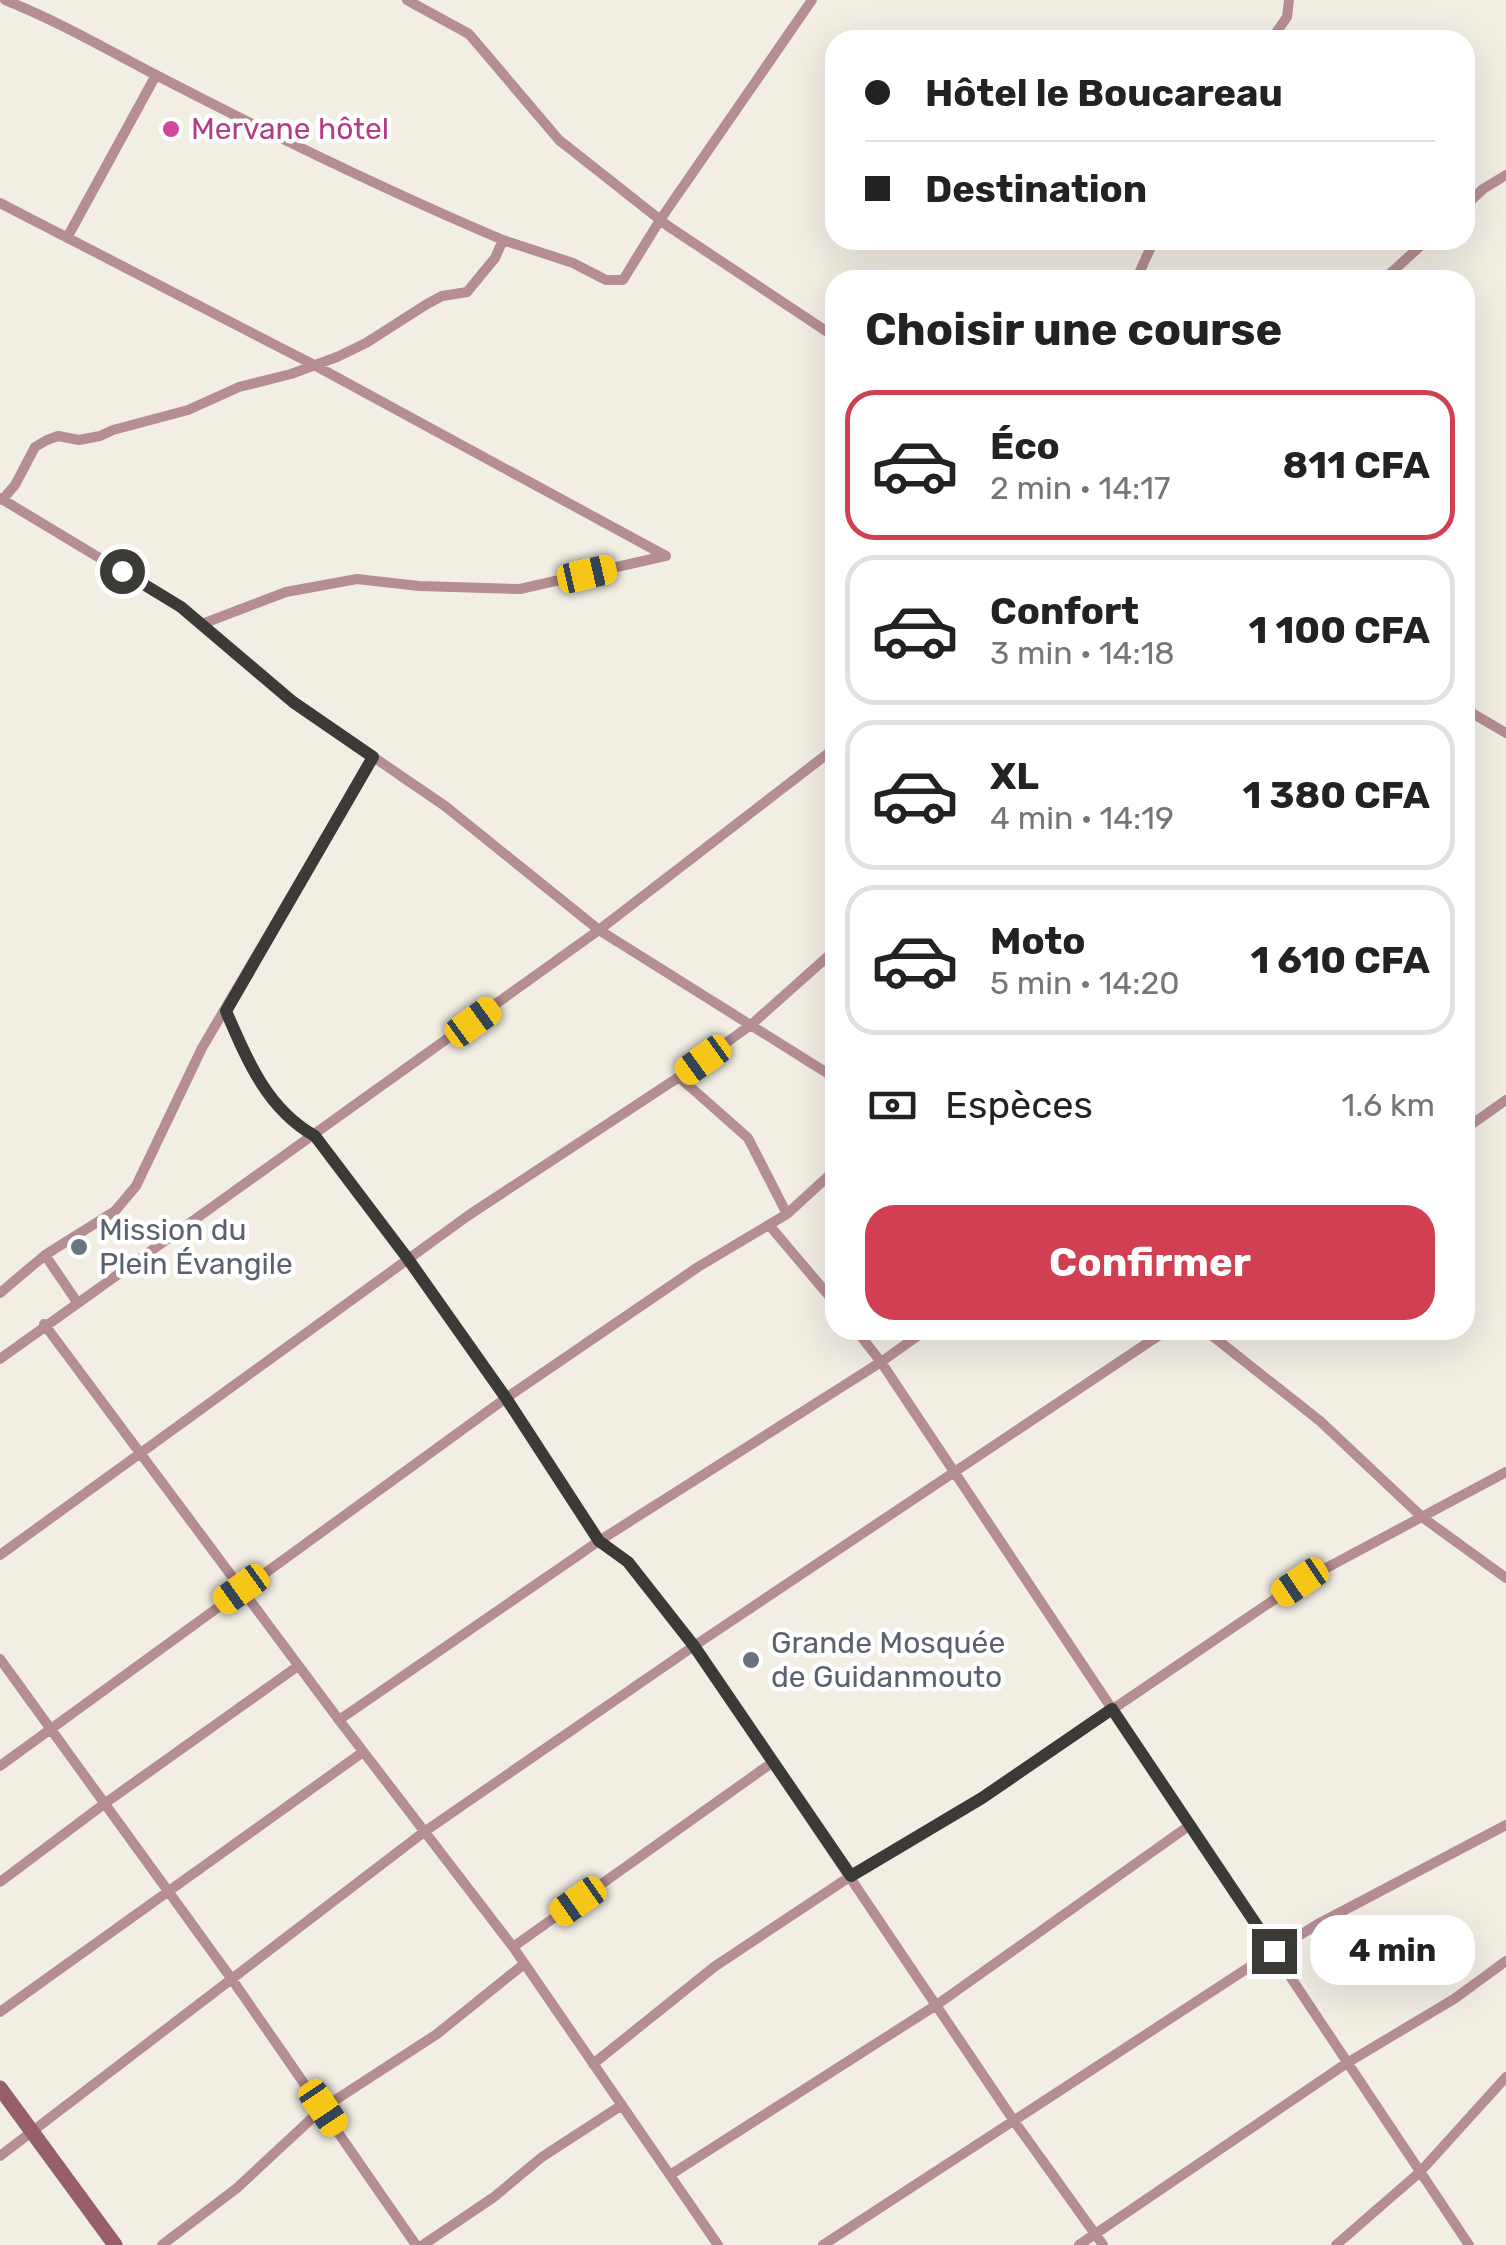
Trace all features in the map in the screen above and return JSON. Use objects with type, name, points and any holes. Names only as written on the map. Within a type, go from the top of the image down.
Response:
[{"type":"street","points":[[5,0],[60,22],[156,75],[351,172],[503,240],[618,282],[632,268],[660,220],[809,1]]},
{"type":"street","points":[[407,0],[469,34],[559,140],[660,220],[825,330]]},
{"type":"street","points":[[1278,30],[1287,17],[1289,0]]},
{"type":"street","points":[[68,236],[156,75]]},
{"type":"street","points":[[1475,197],[1506,176]]},
{"type":"street","points":[[0,203],[316,366],[666,556],[520,589],[357,580],[286,592],[202,624]]},
{"type":"street","points":[[503,240],[495,258],[467,292],[442,296],[366,343],[316,366],[240,387],[188,410],[100,436],[78,440],[58,436],[48,440],[35,447],[15,485],[1,499],[181,607],[293,702],[446,806],[599,930],[825,1071]]},
{"type":"street","points":[[1394,270],[1416,250]]},
{"type":"street","points":[[1475,715],[1506,733]]},
{"type":"street","points":[[0,1358],[599,930],[825,756]]},
{"type":"street","points":[[0,1292],[45,1255],[124,1203],[202,1048],[373,757]]},
{"type":"street","points":[[0,1554],[469,1215],[679,1077],[752,1024],[825,959]]},
{"type":"street","points":[[226,1011],[256,1078],[292,1124],[315,1136],[506,1398],[599,1541],[628,1562],[694,1646],[1014,2121],[1103,2245]]},
{"type":"street","points":[[679,1077],[748,1138],[787,1214]]},
{"type":"street","points":[[1475,1122],[1506,1100]]},
{"type":"street","points":[[0,1766],[506,1398],[698,1267],[787,1214],[825,1179]]},
{"type":"street","points":[[769,1224],[825,1291]]},
{"type":"street","points":[[45,1255],[77,1302]]},
{"type":"street","points":[[44,1324],[338,1720],[513,1947],[718,2245]]},
{"type":"street","points":[[864,1340],[1469,2245]]},
{"type":"street","points":[[338,1720],[599,1541],[912,1340]]},
{"type":"street","points":[[0,2156],[424,1832],[1152,1340]]},
{"type":"street","points":[[1218,1340],[1320,1421],[1422,1517],[1506,1578]]},
{"type":"street","points":[[593,2064],[714,1968],[851,1876],[982,1798],[1300,1582],[1506,1472]]},
{"type":"street","points":[[0,1659],[419,2245],[494,2197],[542,2157],[622,2105]]},
{"type":"street","points":[[0,1882],[298,1666]]},
{"type":"street","points":[[0,2012],[363,1752]]},
{"type":"street","points":[[513,1947],[773,1762]]},
{"type":"street","points":[[670,2175],[938,2004],[1190,1825]]},
{"type":"street","points":[[824,2245],[1274,1951],[1506,1825]]},
{"type":"street","points":[[1079,2245],[1347,2062],[1440,2008],[1506,1961]]},
{"type":"street","points":[[162,2245],[237,2188],[323,2108],[437,2034],[524,1964]]},
{"type":"street","points":[[1336,2245],[1420,2172],[1506,2077]]},
{"type":"street","points":[[0,2088],[115,2245]]},
{"type":"place","name":"Mervane hôtel","points":[[171,129]]},
{"type":"place","name":"Mission du Plein Évangile","points":[[79,1247]]},
{"type":"place","name":"Grande Mosquée de Guidanmouto","points":[[751,1660]]},
{"type":"route","points":[[122,571],[181,607],[293,702],[373,757],[226,1011],[256,1078],[292,1124],[315,1136],[408,1259],[506,1398],[599,1541],[628,1562],[694,1646],[851,1876],[982,1798],[1112,1709],[1274,1951]]}]
